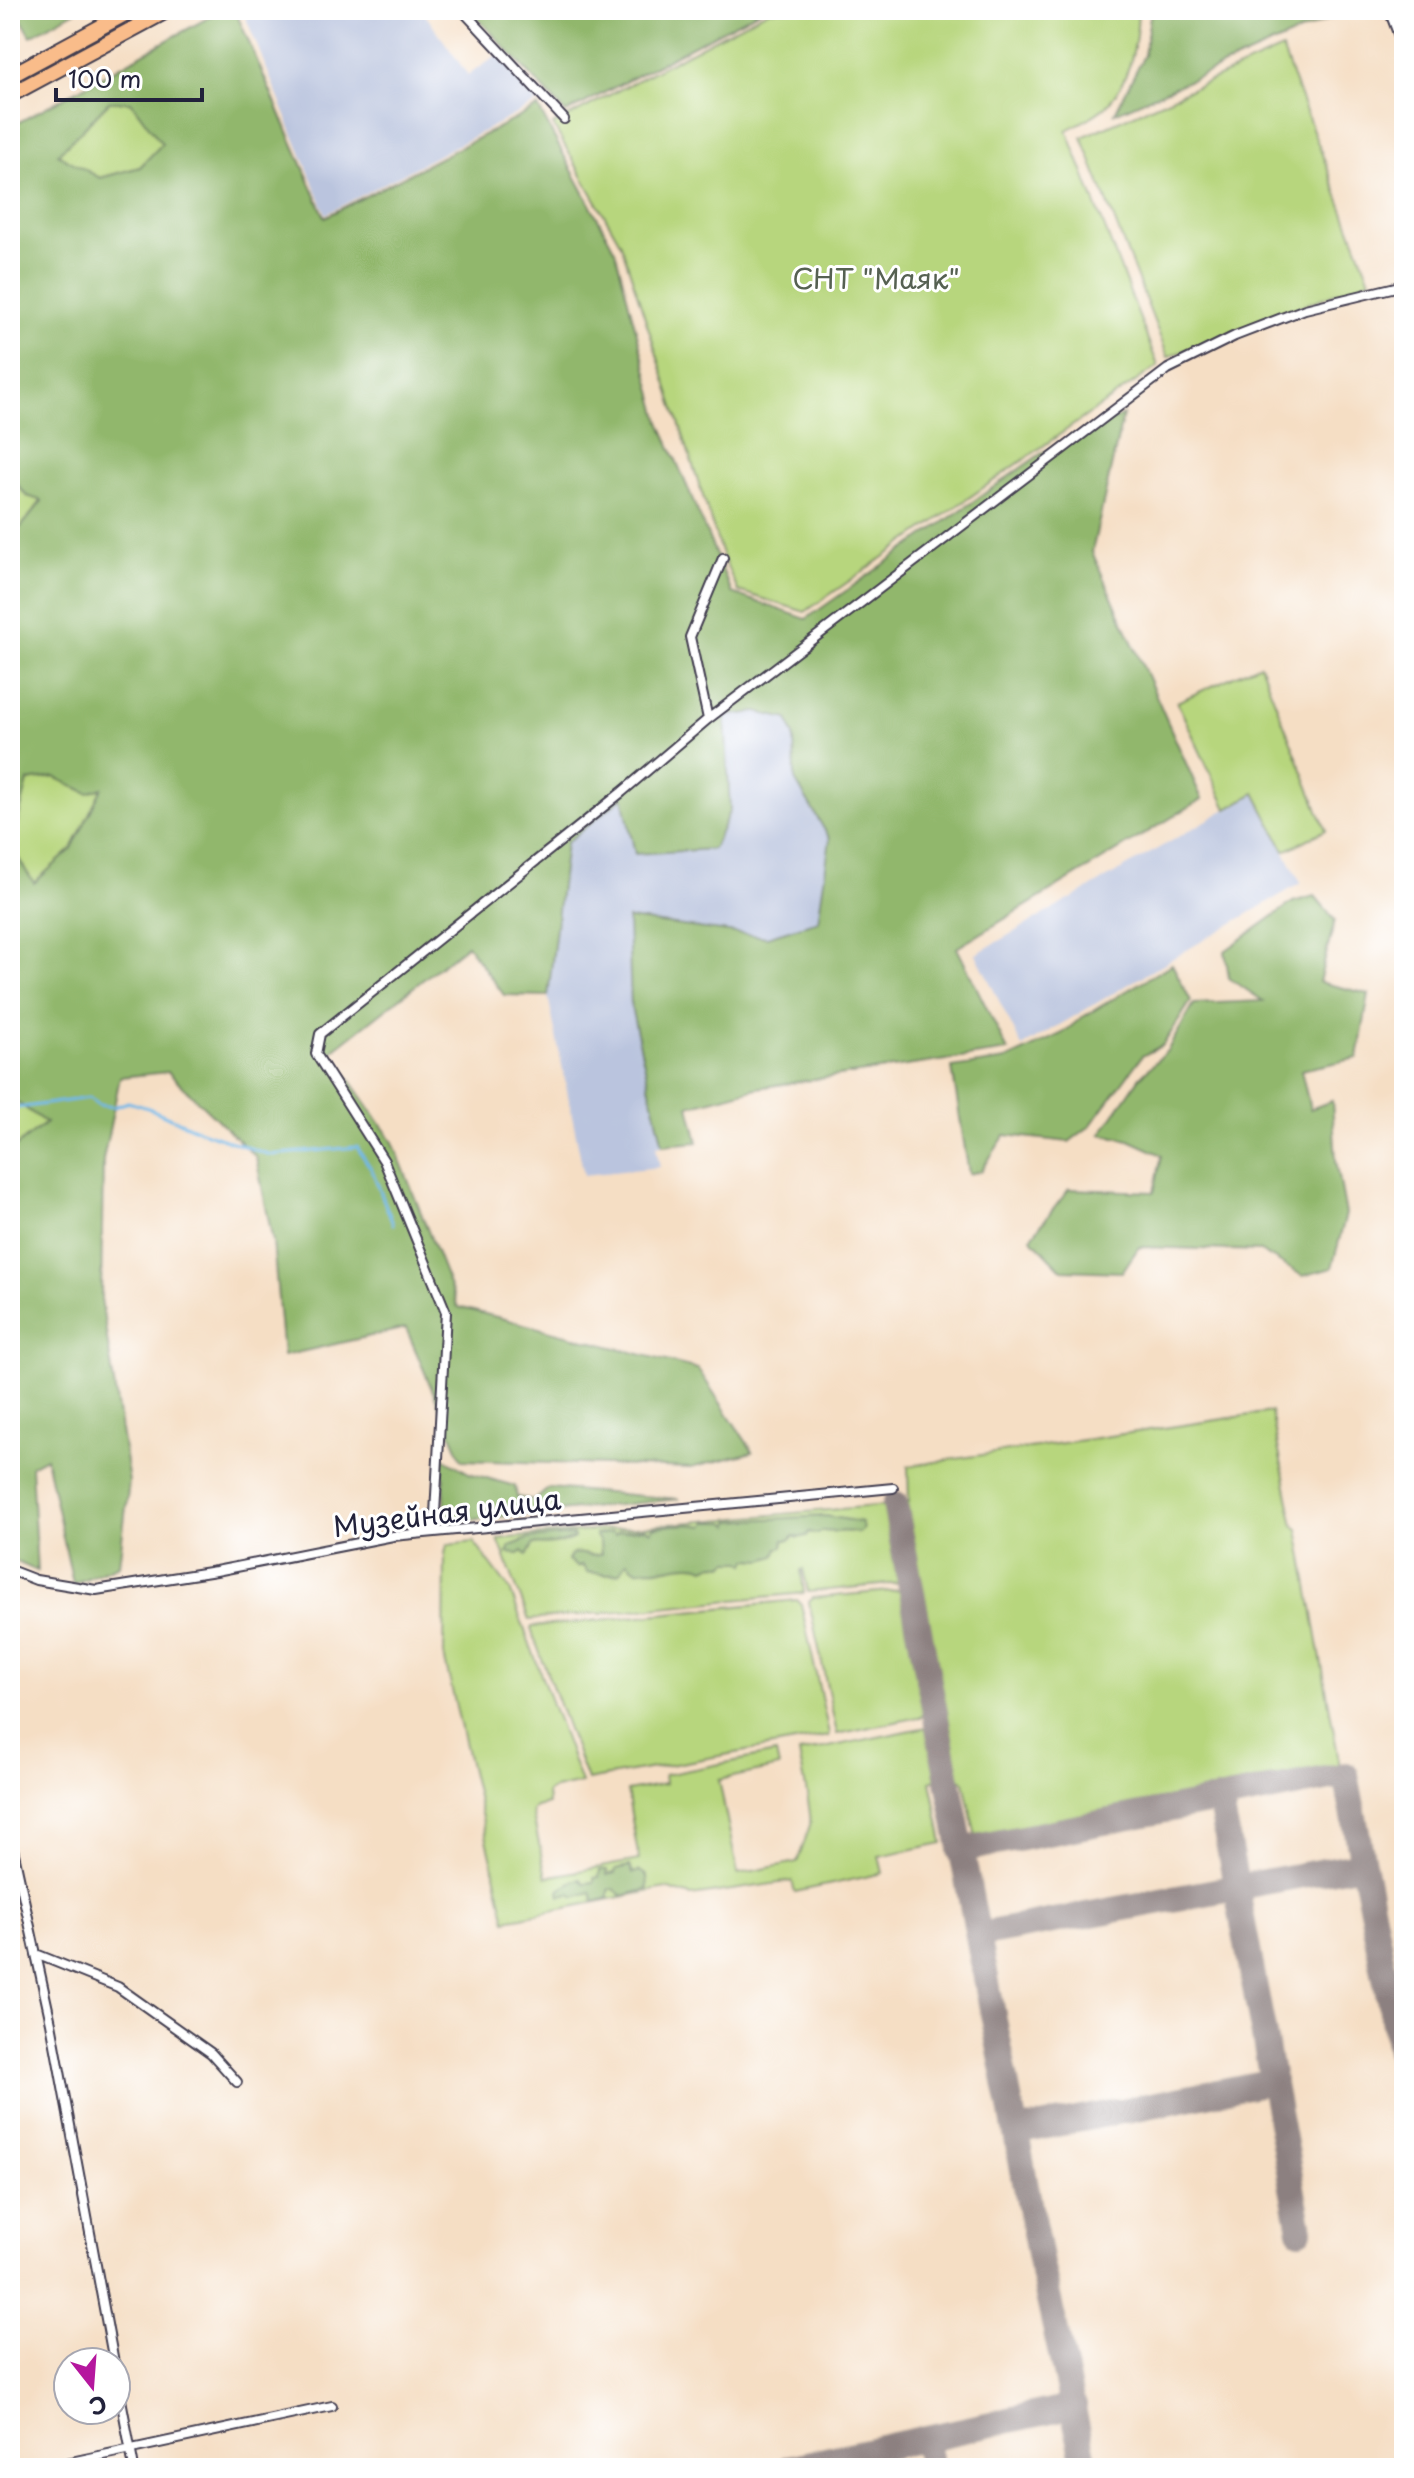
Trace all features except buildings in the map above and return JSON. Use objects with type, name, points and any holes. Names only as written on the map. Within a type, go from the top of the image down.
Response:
[{"type":"highway","points":[[10,76],[132,10]]},
{"type":"highway","points":[[10,95],[168,10]]},
{"type":"street","points":[[462,10],[564,119]]},
{"type":"street","points":[[1389,10],[1404,49]]},
{"type":"street","points":[[434,1532],[446,1312],[384,1161],[316,1054],[320,1034],[622,792],[708,719],[1168,369],[1235,336],[1305,309],[1404,285]]},
{"type":"street","points":[[708,719],[690,637],[723,558]]},
{"type":"street","name":"Музейная улица","points":[[10,1570],[36,1580],[96,1590],[216,1571],[393,1536],[893,1488]]},
{"type":"street","points":[[10,1835],[51,2023],[111,2346]]},
{"type":"street","points":[[36,1954],[118,1987],[211,2053],[237,2082]]},
{"type":"street","points":[[43,2468],[332,2406]]},
{"type":"street","points":[[126,2426],[134,2468]]},
{"type":"shaded area","points":[[256,10],[422,10],[468,75],[500,54],[532,90],[537,103],[326,214],[245,16]]},
{"type":"shaded area","points":[[756,712],[788,718],[794,736],[795,780],[830,840],[818,922],[767,937],[628,920],[631,1007],[663,1145],[656,1146],[660,1167],[584,1175],[548,996],[565,843],[623,796],[730,810],[725,716]]},
{"type":"shaded area","points":[[1254,793],[1301,883],[1022,1047],[976,954]]},
{"type":"green space","points":[[16,10],[77,10],[31,36]]},
{"type":"green space","points":[[222,10],[235,10],[325,217],[538,107],[615,250],[660,422],[732,593],[806,619],[1042,453],[1123,415],[1092,552],[1202,799],[957,948],[1008,1051],[757,1088],[689,1106],[698,1142],[663,1145],[631,1007],[628,919],[767,937],[818,921],[830,839],[795,780],[794,736],[788,719],[756,712],[725,716],[730,810],[713,849],[635,854],[623,797],[566,843],[548,996],[504,995],[467,945],[331,1052],[393,1142],[458,1307],[698,1369],[753,1452],[691,1468],[462,1460],[406,1328],[283,1356],[273,1242],[256,1157],[168,1072],[120,1077],[103,1160],[101,1299],[129,1482],[119,1565],[73,1584],[46,1458],[31,1466],[37,1571],[10,1559],[10,1151],[46,1123],[10,1097],[10,852],[14,852],[34,883],[72,849],[102,788],[88,793],[55,777],[28,781],[15,831],[10,833],[10,530],[21,527],[42,501],[27,496],[13,479],[10,481],[10,127]],"holes":[[[109,102],[131,102],[162,144],[140,167],[100,178],[58,154]]]},
{"type":"green space","points":[[470,10],[761,10],[566,113]]},
{"type":"green space","name":"СНТ \"Маяк\"","points":[[769,10],[1138,10],[1134,49],[1121,85],[1102,110],[1067,130],[1158,366],[805,612],[738,591],[723,558],[621,244],[553,125]]},
{"type":"green space","points":[[1151,10],[1350,10],[1115,113],[1144,55]]},
{"type":"green space","points":[[1282,49],[1370,280],[1168,357],[1082,137]]},
{"type":"green space","points":[[109,102],[131,102],[163,144],[140,167],[100,178],[57,155]]},
{"type":"green space","points":[[12,479],[27,496],[42,500],[21,527],[10,530],[10,481]]},
{"type":"green space","points":[[1260,664],[1326,830],[1285,851],[1255,793],[1227,809],[1177,702]]},
{"type":"green space","points":[[55,777],[88,793],[103,786],[72,849],[33,884],[15,852],[10,852],[10,833],[15,831],[28,781]]},
{"type":"green space","points":[[1315,896],[1335,920],[1319,982],[1369,994],[1358,1058],[1301,1070],[1310,1109],[1332,1101],[1336,1160],[1346,1214],[1332,1268],[1303,1276],[1260,1251],[1139,1247],[1122,1272],[1062,1270],[1031,1238],[1069,1189],[1154,1192],[1162,1155],[1129,1140],[1101,1134],[1140,1077],[1167,1051],[1194,1004],[1263,1001],[1229,978],[1225,951],[1293,902]]},
{"type":"green space","points":[[1172,964],[1191,1001],[1163,1045],[1142,1056],[1090,1126],[1069,1142],[1005,1135],[981,1171],[969,1174],[952,1068],[1006,1060],[1063,1033],[1081,1018]]},
{"type":"green space","points":[[10,1097],[46,1123],[10,1151]]},
{"type":"green space","points":[[1271,1412],[1294,1526],[1298,1529],[1340,1767],[976,1837],[964,1782],[956,1775],[903,1503],[909,1502],[908,1466]]},
{"type":"green space","points":[[442,1457],[469,1473],[515,1486],[517,1497],[535,1500],[549,1488],[679,1499],[459,1521],[446,1514]]},
{"type":"green space","points":[[886,1505],[900,1583],[808,1592],[803,1569],[804,1593],[529,1620],[498,1539]]},
{"type":"green space","points":[[825,1516],[861,1522],[863,1528],[859,1533],[822,1531],[817,1534],[809,1532],[807,1536],[798,1538],[794,1536],[784,1540],[783,1547],[778,1548],[775,1556],[763,1560],[748,1559],[746,1564],[743,1561],[728,1561],[724,1565],[714,1564],[705,1568],[691,1565],[638,1570],[627,1562],[619,1573],[604,1574],[587,1572],[582,1565],[577,1567],[568,1560],[575,1554],[601,1554],[600,1542],[595,1535],[612,1532],[615,1535],[617,1532],[645,1528],[651,1531],[653,1527],[704,1526],[707,1522],[730,1525],[730,1521]]},
{"type":"green space","points":[[573,1535],[574,1538],[560,1543],[534,1544],[527,1555],[523,1551],[519,1554],[507,1553],[510,1546],[528,1539]]},
{"type":"green space","points":[[474,1542],[510,1590],[581,1783],[551,1790],[547,1793],[548,1804],[532,1811],[546,1877],[639,1860],[627,1791],[665,1784],[664,1775],[776,1753],[779,1767],[719,1780],[738,1874],[797,1862],[810,1825],[799,1753],[927,1727],[939,1778],[931,1781],[943,1843],[879,1856],[883,1873],[795,1892],[792,1881],[691,1896],[666,1888],[506,1920],[444,1656],[447,1545]]},
{"type":"green space","points":[[904,1592],[926,1714],[837,1734],[809,1602],[813,1598]]},
{"type":"green space","points":[[797,1600],[801,1604],[828,1736],[587,1780],[532,1627]]},
{"type":"green space","points":[[630,1866],[633,1873],[640,1871],[647,1876],[648,1889],[622,1896],[614,1888],[609,1890],[609,1898],[594,1902],[591,1892],[575,1897],[570,1894],[560,1896],[559,1890],[580,1878],[584,1883],[594,1882],[600,1870],[607,1870],[607,1875]]},
{"type":"waterway","points":[[10,1109],[89,1098],[99,1105],[114,1107],[128,1102],[270,1155],[357,1147],[372,1170],[393,1224]]},
{"type":"taxiway","points":[[895,1504],[1041,2264],[1086,2468]]},
{"type":"taxiway","points":[[960,1850],[1346,1775],[1404,2076]]},
{"type":"taxiway","points":[[1220,1799],[1300,2230]]},
{"type":"taxiway","points":[[978,1935],[1362,1864]]},
{"type":"taxiway","points":[[1016,2132],[1273,2081]]},
{"type":"taxiway","points":[[789,2468],[1074,2406]]},
{"type":"taxiway","points":[[925,2438],[931,2468]]}]
